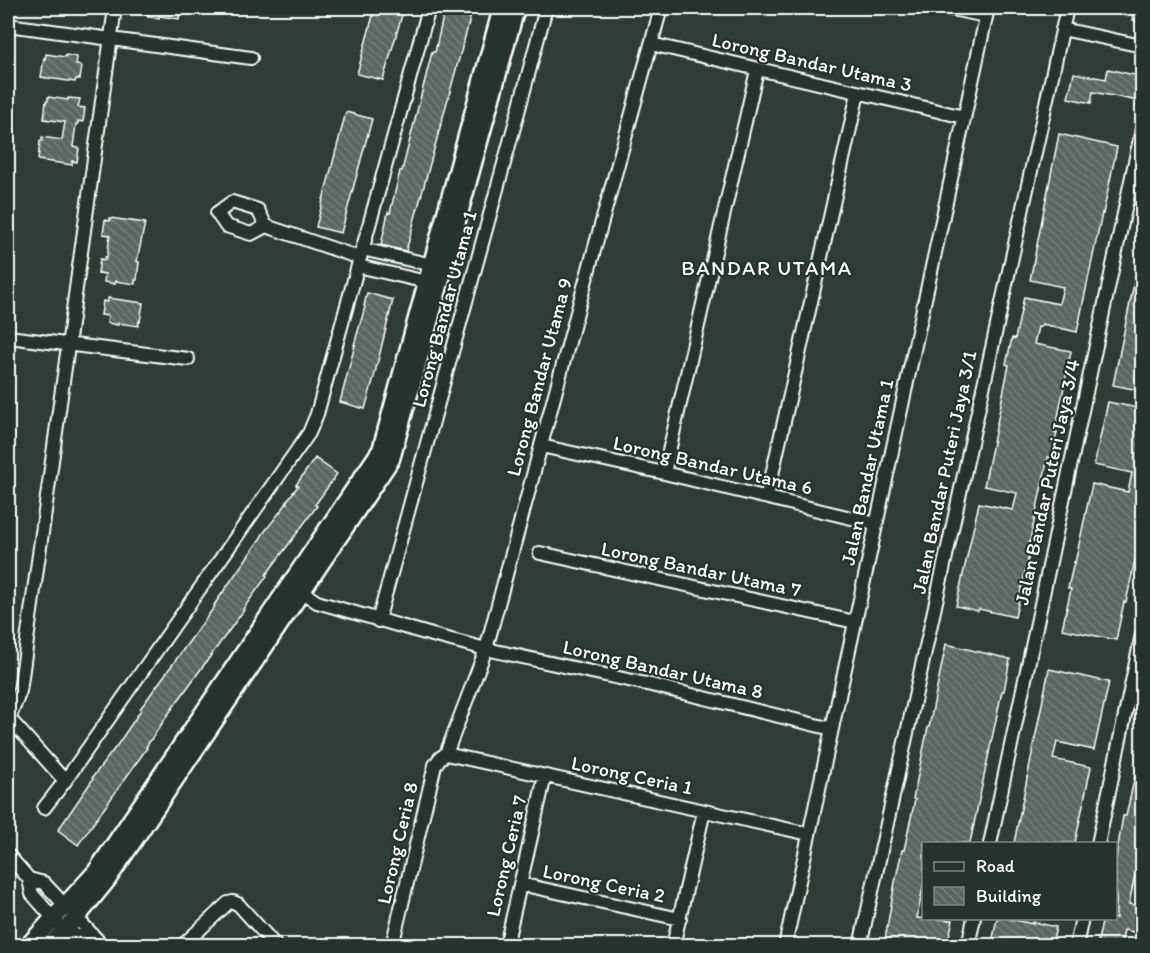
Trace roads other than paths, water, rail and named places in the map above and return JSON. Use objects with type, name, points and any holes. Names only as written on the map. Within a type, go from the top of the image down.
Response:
[{"type":"street","points":[[65,781],[8,718],[20,691],[115,8]]},
{"type":"street","points":[[44,808],[309,434],[317,414],[429,8]]},
{"type":"street","points":[[438,266],[502,8]]},
{"type":"street","points":[[50,945],[59,925],[297,588],[381,450],[516,8]]},
{"type":"street","name":"Lorong Bandar Utama 1","points":[[378,621],[546,8]]},
{"type":"street","name":"Lorong Bandar Utama 9","points":[[446,754],[486,649],[661,8]]},
{"type":"street","points":[[947,8],[987,12]]},
{"type":"street","name":"Jalan Bandar Puteri Jaya 3/1","points":[[860,945],[1067,8]]},
{"type":"street","name":"Jalan Bandar Utama 1","points":[[784,945],[987,12]]},
{"type":"street","points":[[8,25],[251,58]]},
{"type":"street","points":[[1062,29],[1143,46]]},
{"type":"street","name":"Lorong Bandar Utama 3","points":[[651,44],[964,117]]},
{"type":"street","points":[[663,473],[758,70]]},
{"type":"street","points":[[768,497],[858,93]]},
{"type":"street","name":"Jalan Bandar Puteri Jaya 3/4","points":[[990,842],[1143,129]]},
{"type":"street","points":[[266,226],[433,283]]},
{"type":"street","points":[[360,258],[438,266]]},
{"type":"street","points":[[8,337],[188,359]]},
{"type":"street","name":"Lorong Bandar Utama 6","points":[[541,446],[768,497],[876,524]]},
{"type":"street","name":"Lorong Bandar Utama 7","points":[[540,553],[855,622]]},
{"type":"street","name":"Lorong Bandar Utama 8","points":[[297,588],[317,602],[378,621],[486,649],[831,729]]},
{"type":"street","points":[[1098,842],[1143,634]]},
{"type":"street","name":"Lorong Ceria 1","points":[[446,754],[809,834]]},
{"type":"street","name":"Lorong Ceria 8","points":[[392,945],[435,765],[446,754]]},
{"type":"street","name":"Lorong Ceria 7","points":[[506,945],[545,776]]},
{"type":"street","points":[[674,945],[704,811]]},
{"type":"street","points":[[8,855],[29,879],[32,894],[59,925],[81,937],[90,945]]},
{"type":"street","points":[[29,879],[44,883],[103,945]]},
{"type":"street","name":"Lorong Ceria 2","points":[[520,884],[680,919]]},
{"type":"street","points":[[182,945],[228,903],[233,902],[238,904],[276,945]]},
{"type":"street","points":[[968,945],[974,920]]},
{"type":"street","points":[[1076,945],[1082,920]]},
{"type":"street","points":[[28,945],[59,925]]},
{"type":"district","name":"BANDAR UTAMA","points":[[767,267]]}]
